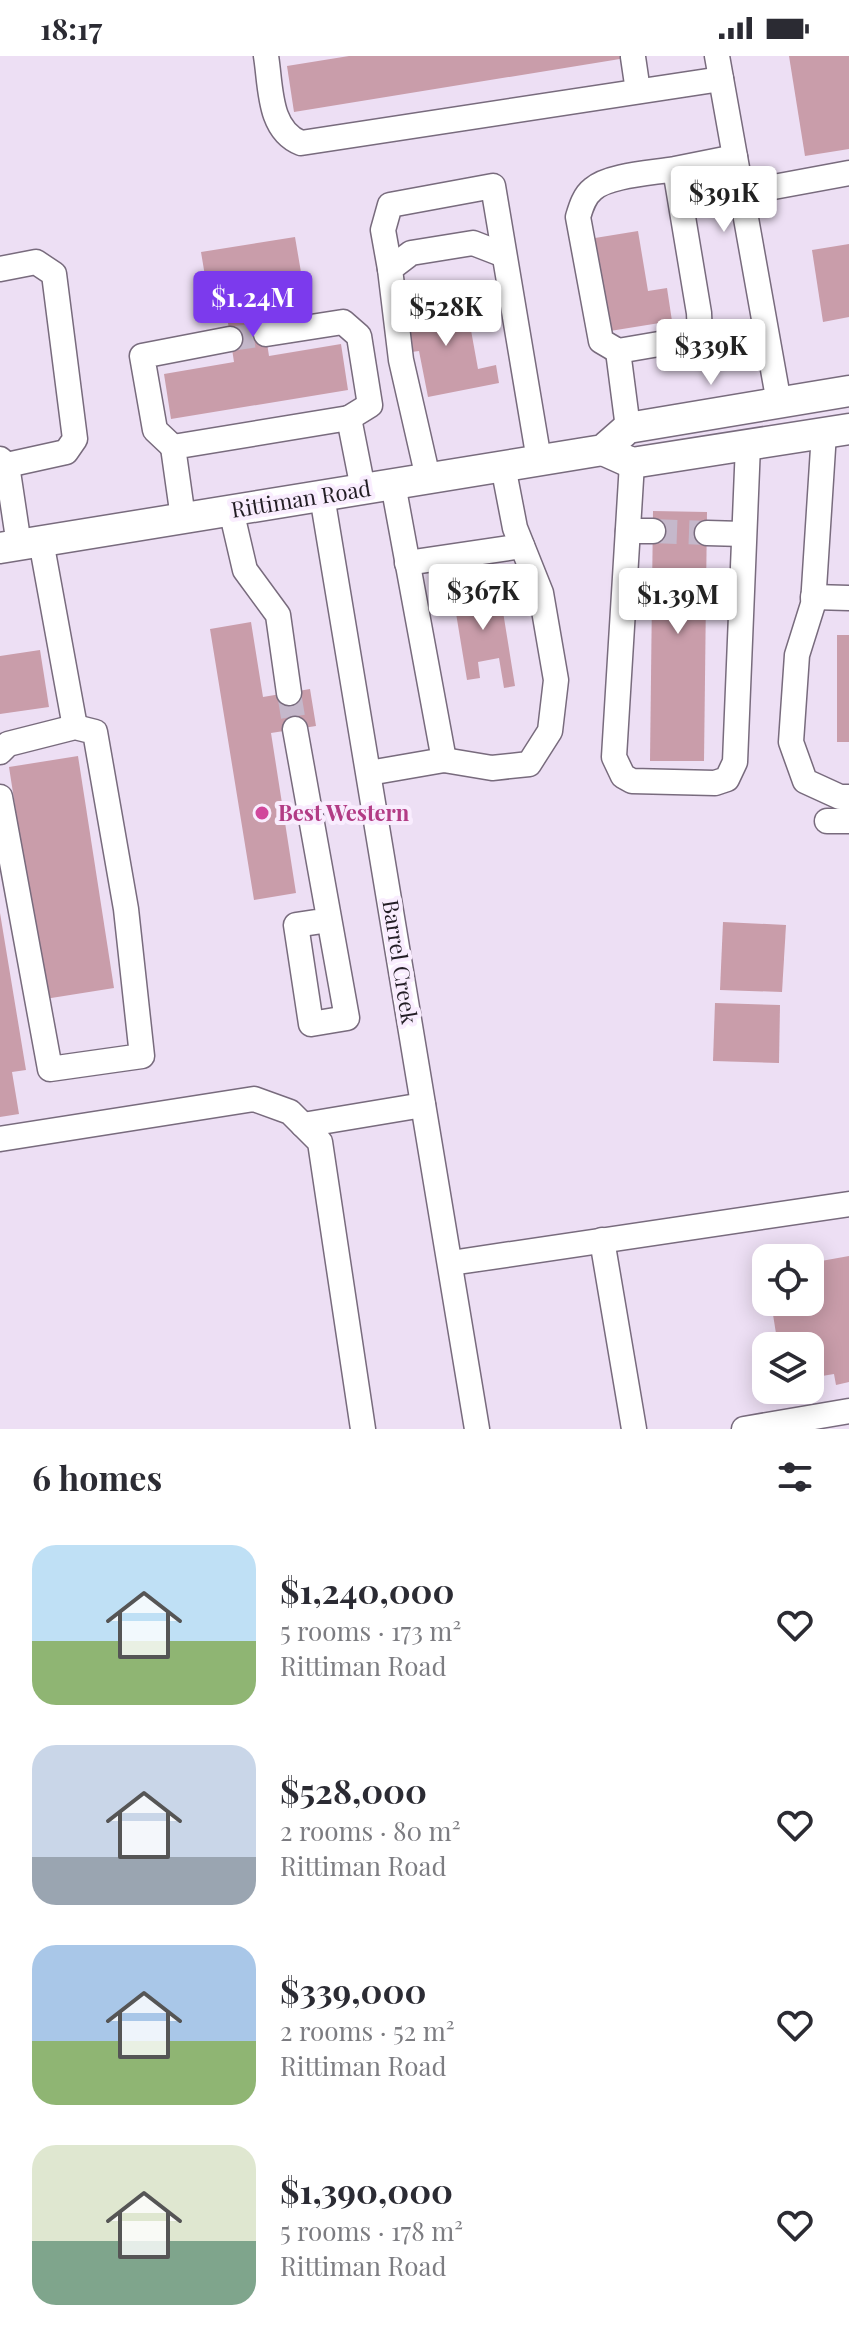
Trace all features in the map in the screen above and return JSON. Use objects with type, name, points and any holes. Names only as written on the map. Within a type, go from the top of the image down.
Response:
[{"type":"main road","points":[[837,431],[632,463],[603,450],[628,428],[849,391]]},
{"type":"main road","name":"Rittiman Road","points":[[20,545],[603,450]]},
{"type":"street","points":[[266,56],[277,121],[283,132],[301,143],[638,91],[719,67],[779,403]]},
{"type":"street","points":[[633,57],[638,91]]},
{"type":"street","points":[[675,169],[699,313],[700,337],[618,351],[601,341],[578,217],[582,202],[593,189],[608,181],[735,157]]},
{"type":"street","points":[[741,193],[849,173]]},
{"type":"street","points":[[428,478],[401,360],[383,230],[390,205],[493,186],[539,460]]},
{"type":"street","points":[[390,269],[411,253],[473,243],[504,255]]},
{"type":"street","points":[[0,269],[36,262],[54,274],[75,439],[66,452],[3,462],[20,545],[75,727]]},
{"type":"street","points":[[173,447],[349,418],[370,405],[359,336],[343,322],[266,334]]},
{"type":"street","points":[[183,518],[173,447],[155,430],[142,356],[230,339]]},
{"type":"street","points":[[618,351],[628,428]]},
{"type":"street","points":[[349,418],[363,489]]},
{"type":"street","points":[[837,431],[813,604],[797,655],[791,742],[805,781],[840,797],[849,797]]},
{"type":"street","points":[[632,463],[614,746],[618,767],[623,776],[632,781],[715,783],[727,779],[735,762],[748,445]]},
{"type":"street","points":[[369,773],[444,760],[492,768],[529,764],[550,731],[556,680],[541,593],[515,528],[503,466]]},
{"type":"street","points":[[393,484],[444,760]]},
{"type":"street","name":"Barrel Creek","points":[[322,496],[477,1429]]},
{"type":"street","points":[[231,510],[245,570],[278,615],[289,693]]},
{"type":"street","points":[[628,531],[653,531]]},
{"type":"street","points":[[707,533],[743,534]]},
{"type":"street","points":[[407,563],[522,546]]},
{"type":"street","points":[[813,597],[849,598]]},
{"type":"street","points":[[0,752],[8,744],[75,727],[95,732],[126,909],[142,1056],[50,1069],[0,797]]},
{"type":"street","points":[[295,729],[329,920]]},
{"type":"street","points":[[0,1139],[254,1099],[290,1112],[320,1142],[363,1429]]},
{"type":"street","points":[[303,1125],[423,1105]]},
{"type":"street","points":[[451,1263],[849,1204]]},
{"type":"street","points":[[602,1240],[634,1429]]},
{"type":"street","points":[[744,1429],[772,1427],[849,1411]]},
{"type":"building","points":[[349,56],[626,58],[294,112],[287,66]]},
{"type":"building","points":[[789,56],[849,56],[849,149],[805,156]]},
{"type":"building","points":[[638,231],[648,291],[667,288],[672,321],[610,331],[595,238]]},
{"type":"building","points":[[295,237],[303,284],[259,291],[269,356],[341,344],[348,390],[171,419],[164,374],[234,362],[224,297],[209,300],[201,252]]},
{"type":"building","points":[[849,244],[849,317],[823,322],[812,250]]},
{"type":"building","points":[[465,297],[478,369],[496,365],[499,383],[428,397],[419,351],[404,353],[400,331],[416,328],[412,306]]},
{"type":"building","points":[[653,511],[707,512],[704,761],[650,761]]},
{"type":"building","points":[[499,587],[515,686],[504,688],[499,658],[478,662],[480,678],[467,680],[453,595]]},
{"type":"building","name":"Best Western","points":[[251,622],[263,697],[310,689],[316,726],[271,733],[296,893],[254,900],[210,629]]},
{"type":"building","points":[[837,635],[849,635],[849,742],[837,742]]},
{"type":"building","points":[[40,650],[49,707],[0,714],[0,656]]},
{"type":"building","points":[[78,756],[114,988],[45,999],[9,767]]},
{"type":"building","points":[[0,913],[26,1070],[12,1072],[19,1114],[0,1117]]},
{"type":"building","points":[[723,922],[786,925],[782,992],[720,990]]},
{"type":"building","points":[[715,1003],[780,1005],[779,1063],[713,1061]]},
{"type":"building","points":[[849,1256],[849,1382],[836,1385],[834,1374],[824,1376],[824,1332],[776,1332],[773,1316],[824,1316],[824,1260]]},
{"type":"tunnel","points":[[230,339],[266,334]]},
{"type":"tunnel","points":[[653,531],[707,533]]},
{"type":"tunnel","points":[[289,693],[295,729]]},
{"type":"place","name":"Best Western","points":[[262,813]]}]
